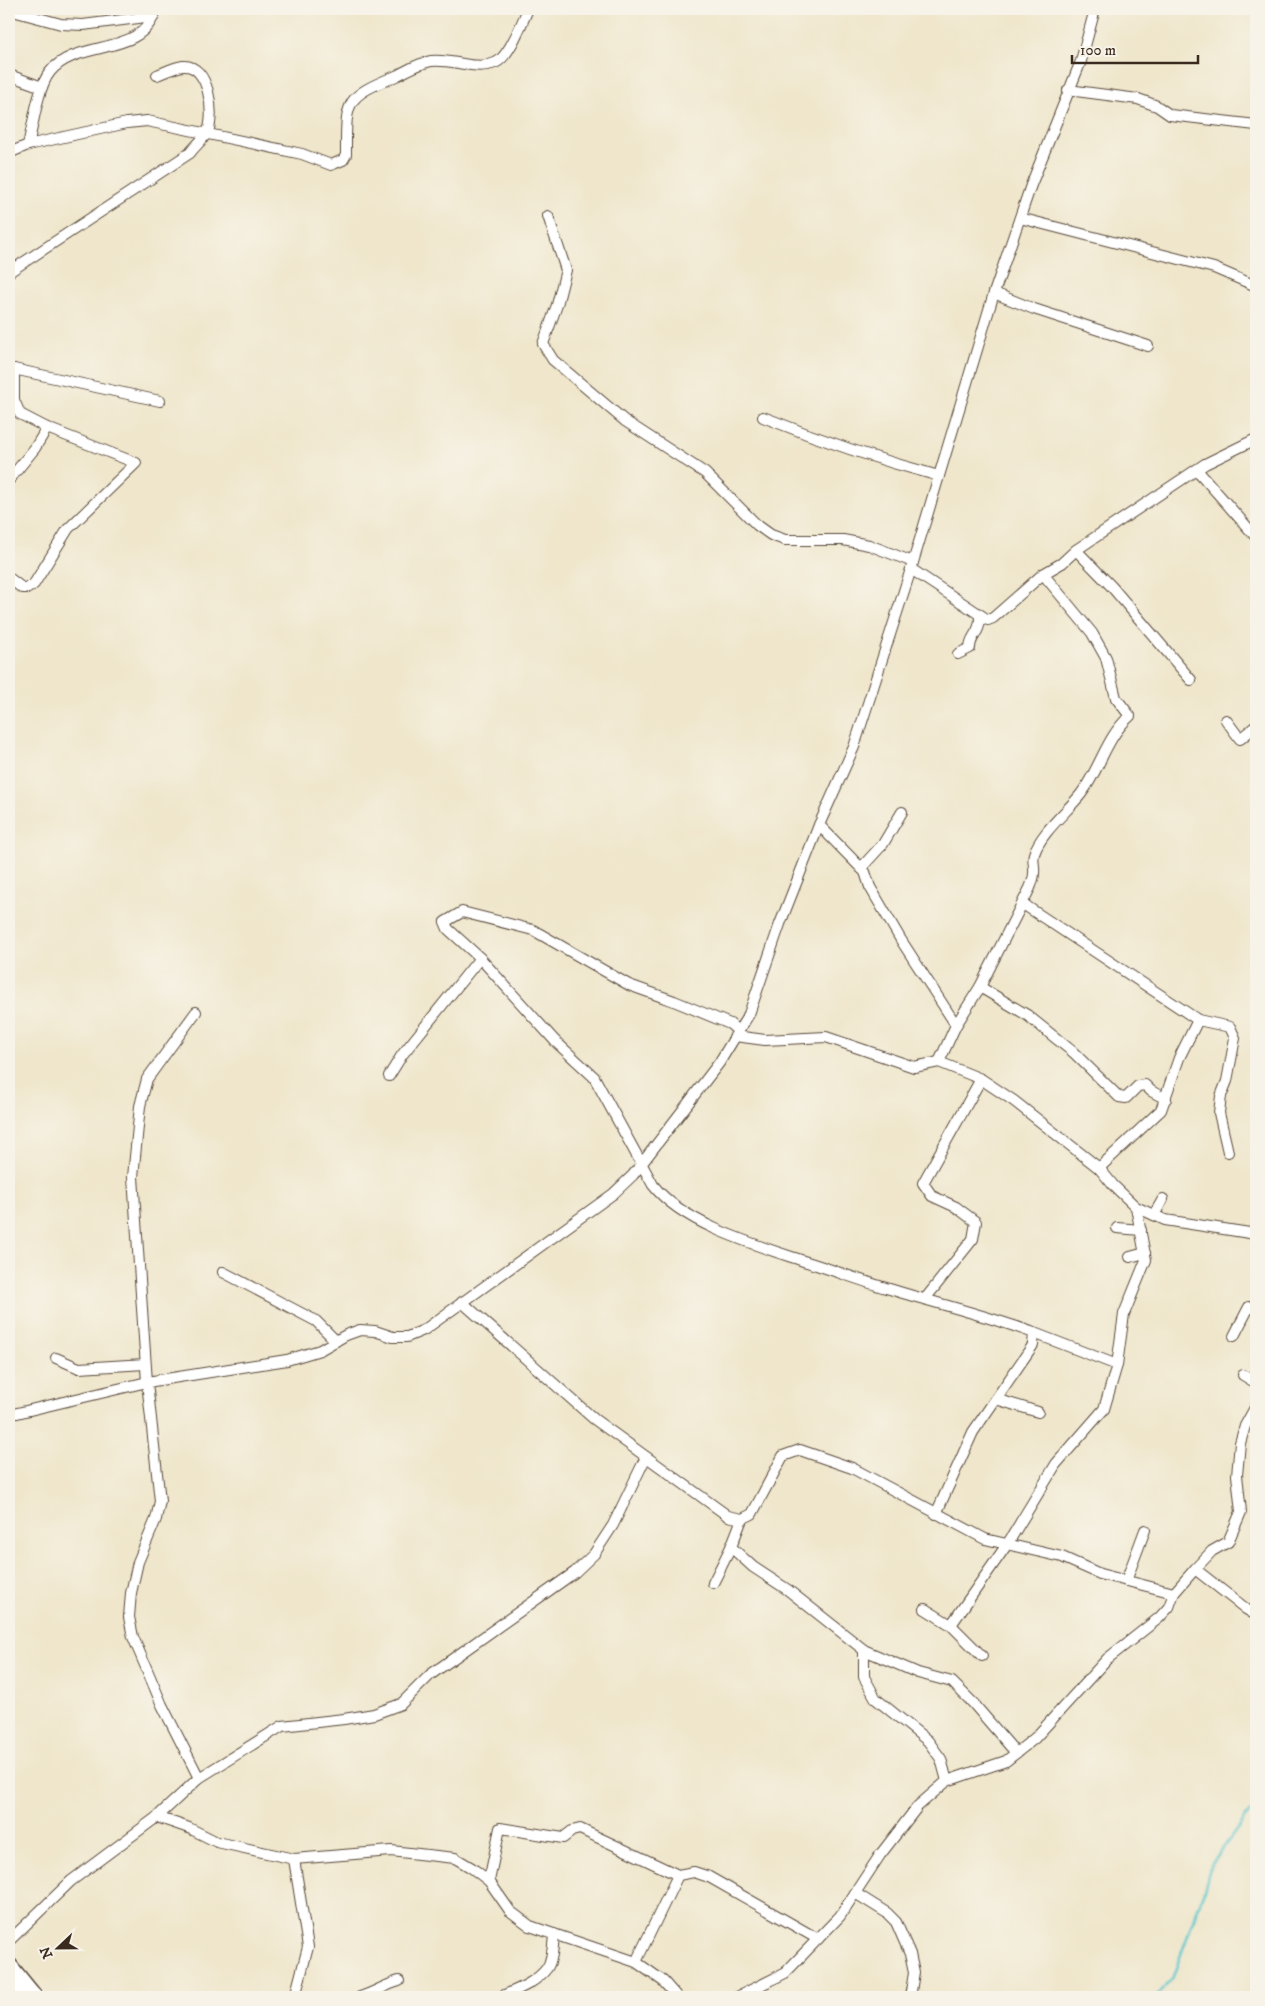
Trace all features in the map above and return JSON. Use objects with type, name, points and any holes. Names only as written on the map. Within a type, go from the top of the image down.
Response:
[{"type":"highway","points":[[9,1965],[35,1997]]},
{"type":"highway","points":[[9,1984],[19,1997]]},
{"type":"street","points":[[9,153],[28,145],[147,121],[302,154],[330,165],[337,164],[346,155],[346,115],[350,104],[357,95],[367,87],[431,61],[478,66],[495,63],[508,50],[528,9]]},
{"type":"street","points":[[9,1415],[146,1382],[288,1360],[320,1350],[360,1330],[375,1331],[393,1337],[407,1337],[424,1330],[613,1194],[642,1163],[719,1063],[749,1014],[780,924],[819,825],[854,747],[912,566],[994,293],[1068,90],[1081,61],[1095,9]]},
{"type":"street","points":[[9,10],[61,24],[83,25],[155,12]]},
{"type":"street","points":[[28,145],[42,87],[48,74],[56,65],[69,58],[129,40],[139,35],[148,27],[155,12]]},
{"type":"street","points":[[9,272],[190,152],[207,133],[210,121],[210,98],[206,83],[201,76],[194,69],[182,66],[157,75]]},
{"type":"street","points":[[9,75],[42,87]]},
{"type":"street","points":[[1068,90],[1138,99],[1157,106],[1170,115],[1256,125]]},
{"type":"street","points":[[548,216],[566,270],[557,305],[543,344],[553,360],[625,421],[705,473],[757,525],[771,535],[785,540],[843,540],[869,545],[912,566],[988,620],[994,618],[1043,574],[1076,550],[1197,470],[1256,439]]},
{"type":"street","points":[[1020,218],[1162,253],[1214,268],[1256,286]]},
{"type":"street","points":[[994,293],[1034,309],[1148,346]]},
{"type":"street","points":[[9,578],[22,588],[28,588],[34,584],[68,529],[136,463],[47,428],[20,414],[14,400],[11,369],[160,400]]},
{"type":"street","points":[[763,417],[792,430],[846,449],[939,476]]},
{"type":"street","points":[[9,480],[35,448],[47,428]]},
{"type":"street","points":[[1197,470],[1256,537]]},
{"type":"street","points":[[1076,550],[1112,586],[1191,680]]},
{"type":"street","points":[[939,1062],[956,1025],[980,987],[1023,904],[1034,873],[1034,855],[1064,811],[1082,792],[1120,725],[1130,716],[1116,698],[1106,658],[1092,633],[1043,574]]},
{"type":"street","points":[[958,654],[970,648],[970,642],[979,630],[980,615]]},
{"type":"street","points":[[1226,720],[1240,739],[1256,726]]},
{"type":"street","points":[[861,868],[883,844],[902,812]]},
{"type":"street","points":[[819,825],[865,872],[870,887],[901,940],[956,1025]]},
{"type":"street","points":[[1023,904],[1198,1020],[1230,1026],[1235,1038],[1227,1081],[1221,1096],[1219,1114],[1228,1152]]},
{"type":"street","points":[[1117,1366],[1034,1333],[761,1247],[695,1219],[663,1199],[653,1186],[594,1077],[555,1041],[480,958],[448,929],[445,922],[462,912],[533,930],[629,984],[674,1000],[730,1024],[737,1034],[765,1040],[826,1037],[914,1067],[939,1062],[981,1079],[1014,1101],[1099,1168],[1126,1199],[1136,1207],[1165,1220],[1256,1234]]},
{"type":"street","points":[[389,1076],[402,1055],[480,958]]},
{"type":"street","points":[[980,987],[1027,1015],[1073,1052],[1119,1097],[1126,1098],[1138,1086],[1145,1084],[1151,1091],[1166,1099]]},
{"type":"street","points":[[196,1012],[147,1079],[140,1106],[133,1177],[146,1382],[160,1501],[156,1518],[138,1562],[131,1593],[129,1617],[133,1637],[162,1705],[198,1778]]},
{"type":"street","points":[[1099,1168],[1161,1110],[1179,1058],[1198,1020]]},
{"type":"street","points":[[925,1299],[973,1239],[976,1222],[956,1207],[932,1196],[923,1183],[981,1079]]},
{"type":"street","points":[[1154,1216],[1163,1199]]},
{"type":"street","points":[[951,1625],[1008,1544],[1056,1464],[1104,1409],[1117,1366],[1124,1314],[1146,1260],[1136,1207]]},
{"type":"street","points":[[1117,1228],[1141,1230]]},
{"type":"street","points":[[1130,1257],[1145,1253]]},
{"type":"street","points":[[223,1272],[316,1321],[336,1341]]},
{"type":"street","points":[[462,1302],[594,1419],[728,1516],[742,1518],[752,1514],[783,1456],[800,1450],[852,1468],[985,1539],[1062,1557],[1100,1574],[1174,1593]]},
{"type":"street","points":[[1234,1336],[1249,1307],[1256,1309]]},
{"type":"street","points":[[936,1514],[973,1432],[1033,1345],[1034,1333]]},
{"type":"street","points":[[56,1358],[79,1368],[145,1364]]},
{"type":"street","points":[[1243,1375],[1256,1383]]},
{"type":"street","points":[[996,1399],[1038,1412]]},
{"type":"street","points":[[737,1997],[785,1973],[840,1916],[880,1855],[918,1806],[947,1781],[1006,1761],[1035,1738],[1107,1659],[1159,1618],[1169,1607],[1174,1593],[1195,1568],[1212,1551],[1228,1542],[1241,1512],[1237,1475],[1240,1443],[1245,1426],[1256,1406]]},
{"type":"street","points":[[9,1941],[71,1881],[157,1817],[198,1778],[282,1726],[374,1714],[401,1704],[430,1676],[575,1572],[594,1554],[614,1526],[646,1457]]},
{"type":"street","points":[[712,1582],[731,1547],[742,1518]]},
{"type":"street","points":[[1126,1581],[1145,1530]]},
{"type":"street","points":[[731,1547],[753,1567],[788,1590],[864,1650],[918,1673],[952,1682],[973,1703],[1016,1754]]},
{"type":"street","points":[[1195,1568],[1246,1609],[1256,1614]]},
{"type":"street","points":[[926,1609],[951,1625],[982,1656]]},
{"type":"street","points":[[1104,1648],[1107,1659]]},
{"type":"street","points":[[864,1650],[864,1677],[876,1698],[928,1742],[941,1758],[947,1781]]},
{"type":"street","points":[[157,1817],[189,1828],[217,1842],[294,1859],[391,1851],[454,1858],[472,1868],[488,1881],[510,1911],[530,1926],[636,1962],[663,1981],[677,1997]]},
{"type":"street","points":[[488,1881],[500,1828],[563,1838],[572,1831],[580,1829],[678,1875],[694,1872],[709,1877],[818,1939]]},
{"type":"street","points":[[294,1859],[308,1947],[295,1997]]},
{"type":"street","points":[[636,1962],[678,1875]]},
{"type":"street","points":[[855,1893],[887,1913],[896,1922],[910,1954],[914,1973],[910,1997]]},
{"type":"street","points":[[500,1997],[530,1983],[547,1968],[552,1954],[554,1934]]},
{"type":"street","points":[[360,1997],[374,1994],[385,1985],[399,1981]]},
{"type":"waterway","points":[[1156,1997],[1172,1979],[1203,1894],[1211,1864],[1256,1804]]}]
